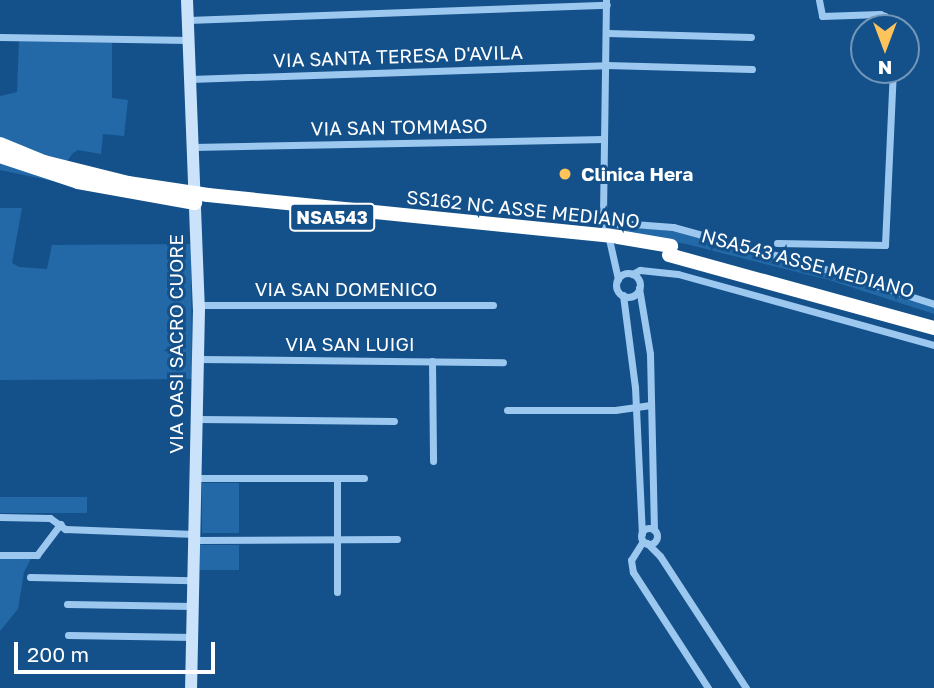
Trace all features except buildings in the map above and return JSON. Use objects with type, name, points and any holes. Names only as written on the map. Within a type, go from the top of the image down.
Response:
[{"type":"highway","name":"SS162 NC ASSE MEDIANO","points":[[0,144],[44,162],[128,183],[208,195],[618,237],[934,328]]},
{"type":"highway","name":"NSA543 ASSE MEDIANO","points":[[0,156],[79,182],[131,194],[203,204],[670,251],[934,318]]},
{"type":"street","name":"VIA OASI SACRO CUORE","points":[[187,0],[198,305],[191,688]]},
{"type":"street","points":[[819,0],[822,16],[850,15]]},
{"type":"street","points":[[188,20],[607,3],[603,212],[612,264],[639,288],[649,341],[654,530],[660,556]]},
{"type":"street","points":[[607,33],[751,37]]},
{"type":"street","points":[[0,37],[189,40]]},
{"type":"street","name":"VIA SANTA TERESA D'AVILA","points":[[191,79],[606,65],[752,69]]},
{"type":"street","points":[[777,243],[885,245],[892,84]]},
{"type":"street","name":"VIA SAN TOMMASO","points":[[193,147],[604,139]]},
{"type":"street","points":[[606,228],[620,223],[673,227],[819,267],[934,304]]},
{"type":"street","points":[[746,688],[660,556],[644,539],[637,405],[623,295],[618,289],[625,275],[640,270],[678,274],[934,345]]},
{"type":"street","points":[[623,295],[632,297],[639,288]]},
{"type":"street","name":"VIA SAN DOMENICO","points":[[198,305],[493,305]]},
{"type":"street","name":"VIA SAN LUIGI","points":[[198,359],[503,362]]},
{"type":"street","points":[[432,361],[433,461]]},
{"type":"street","points":[[507,410],[615,410],[651,405]]},
{"type":"street","points":[[197,419],[394,421]]},
{"type":"street","points":[[195,478],[364,478]]},
{"type":"street","points":[[337,478],[337,592]]},
{"type":"street","points":[[641,502],[653,501]]},
{"type":"street","points":[[0,517],[50,517],[65,530],[194,537],[397,538]]},
{"type":"street","points":[[0,555],[37,555],[60,524]]},
{"type":"street","points":[[654,530],[647,529],[631,560],[633,572],[708,688]]},
{"type":"street","points":[[644,539],[656,540]]},
{"type":"street","points":[[30,577],[193,580]]},
{"type":"street","points":[[67,604],[192,606]]},
{"type":"street","points":[[68,635],[192,637]]},
{"type":"shaded area","points":[[19,41],[112,43],[112,98],[128,100],[124,136],[103,134],[101,154],[78,150],[73,153],[53,181],[0,170],[0,96],[17,92]]},
{"type":"shaded area","points":[[0,208],[22,208],[12,263],[19,267],[47,269],[52,245],[191,244],[192,379],[0,380]]},
{"type":"shaded area","points":[[632,228],[672,230],[816,269],[934,306],[934,314],[829,280],[686,244],[618,232]]},
{"type":"shaded area","points":[[202,483],[239,483],[239,533],[202,533]]},
{"type":"shaded area","points":[[0,497],[87,497],[87,513],[0,513]]},
{"type":"shaded area","points":[[200,545],[239,545],[239,570],[200,570]]},
{"type":"shaded area","points":[[0,557],[32,557],[24,572],[18,609],[0,631]]},
{"type":"place","name":"Clinica Hera","points":[[565,174]]}]
